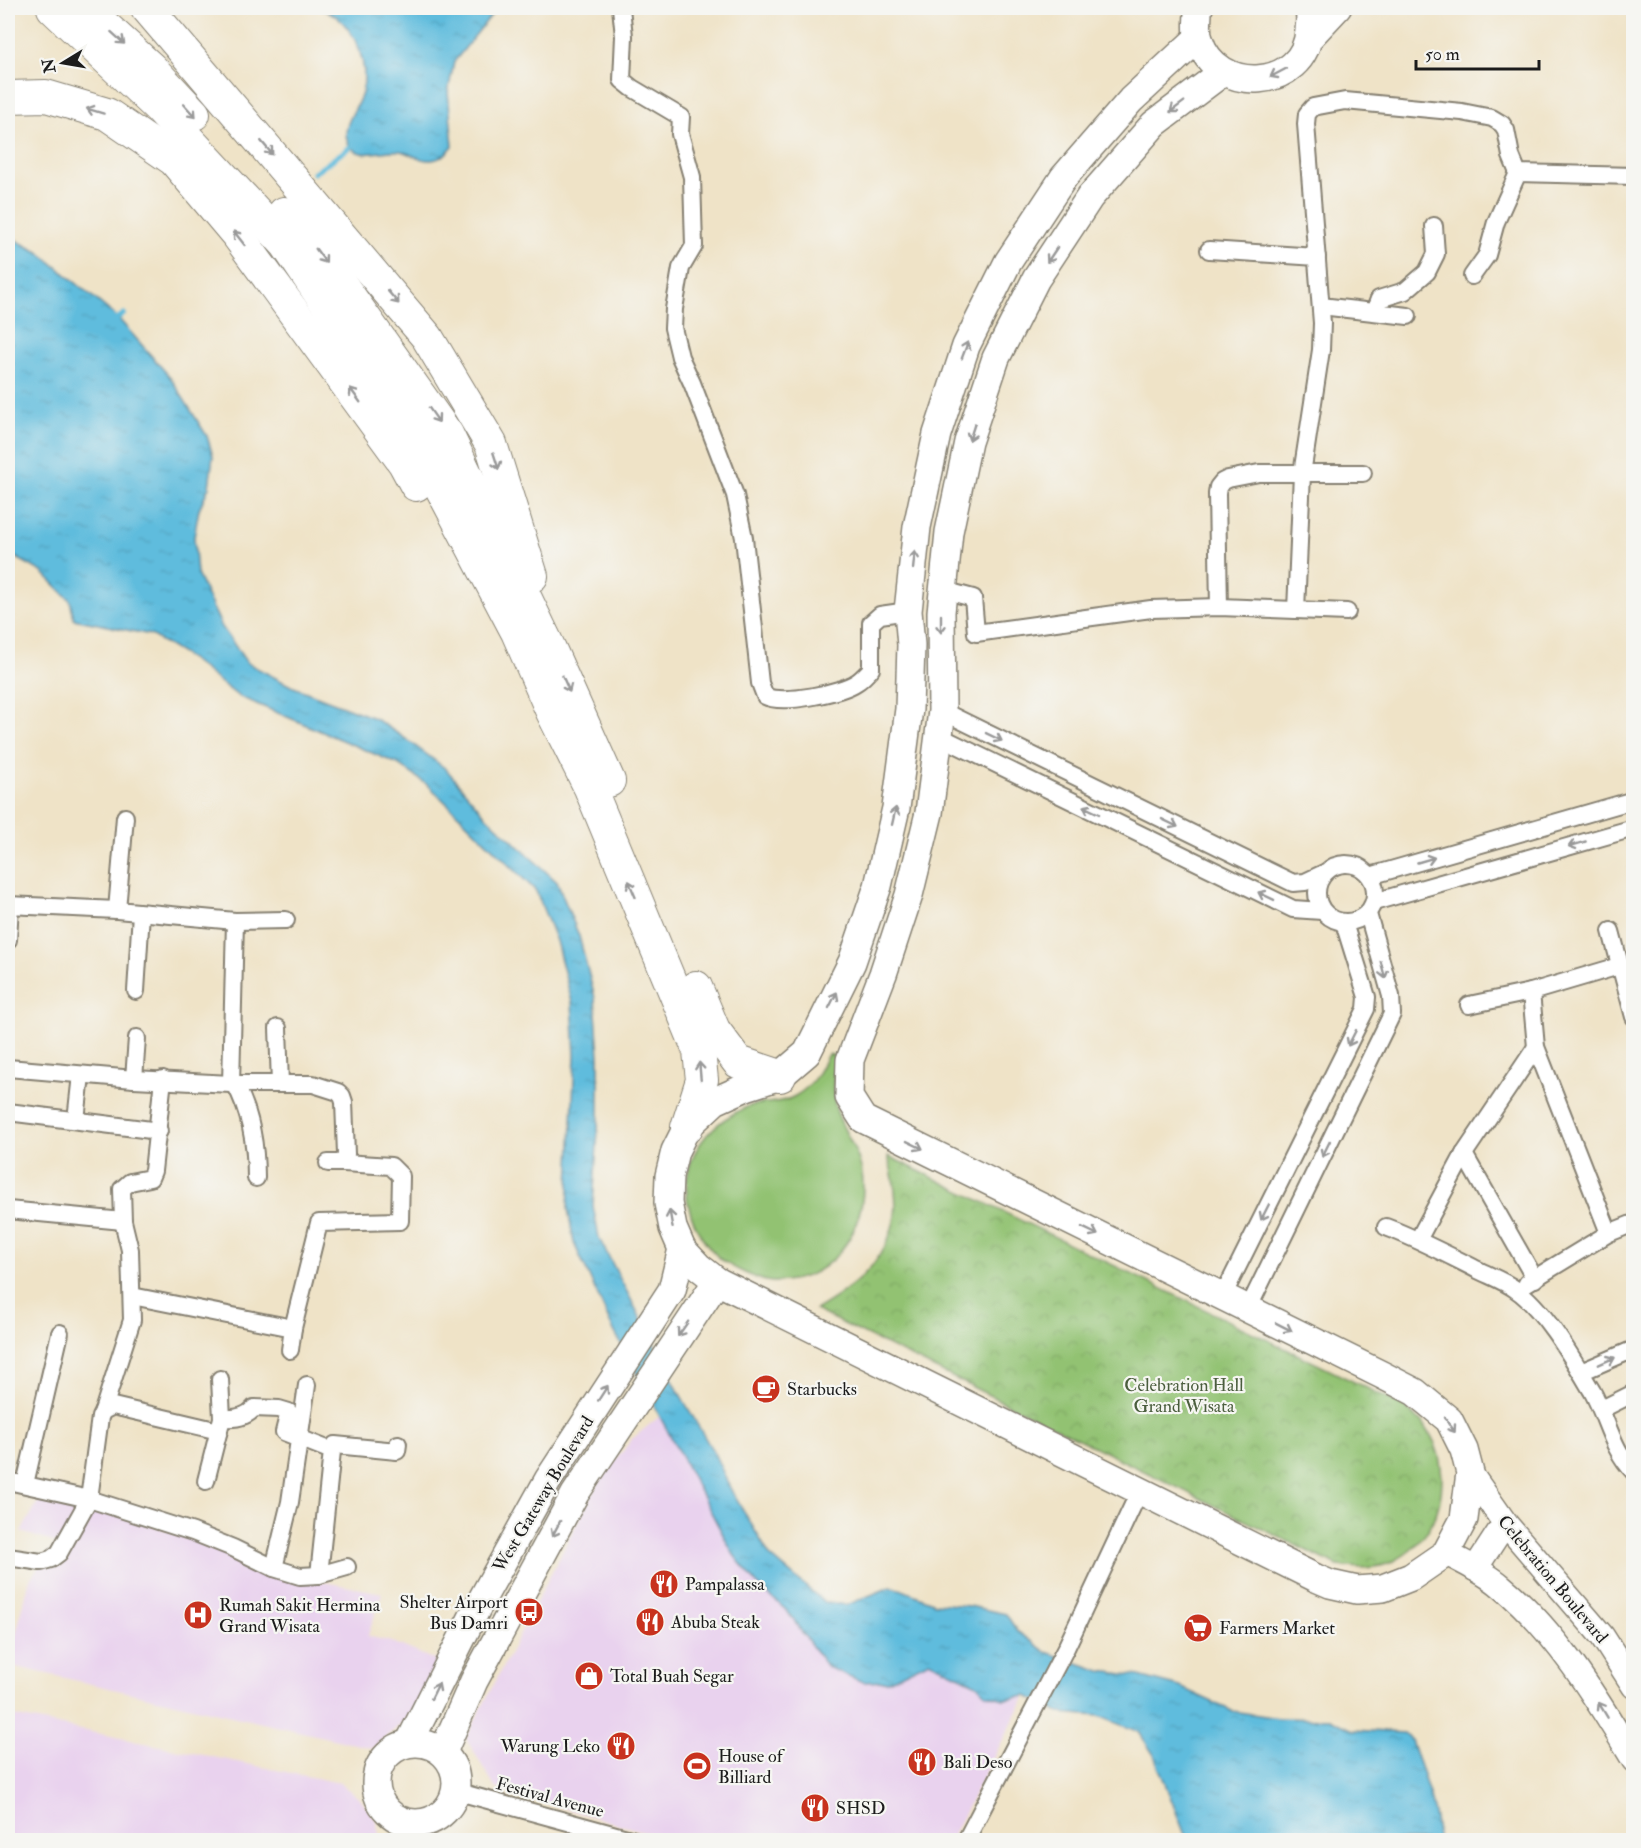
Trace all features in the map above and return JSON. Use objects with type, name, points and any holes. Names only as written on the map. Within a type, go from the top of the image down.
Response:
[{"type":"highway","points":[[53,8],[158,107],[286,244],[372,372],[422,452],[517,632],[552,712],[590,788],[699,1051],[702,1080],[687,1127]]},
{"type":"highway","points":[[85,8],[151,68],[316,249],[447,434],[550,649],[644,861],[714,1030],[738,1062],[780,1076]]},
{"type":"highway","points":[[147,8],[427,338],[491,444],[527,558],[550,649]]},
{"type":"highway","points":[[8,97],[46,96],[106,114],[174,160],[238,236],[404,463],[514,655],[552,712]]},
{"type":"main road","points":[[1199,8],[1198,38],[1208,57],[1223,72],[1248,80],[1274,77],[1296,63],[1309,39],[1310,13],[1308,8]]},
{"type":"main road","points":[[1198,38],[1131,100],[1064,177],[1008,262],[966,346],[937,434],[917,527],[908,611],[911,645],[909,709],[896,808],[878,886],[852,962],[807,1053],[780,1076],[715,1101],[687,1127],[675,1151],[669,1176],[668,1203],[673,1228],[682,1249],[699,1267],[717,1281],[1316,1578],[1330,1584],[1358,1590],[1383,1588],[1411,1577],[1446,1553],[1464,1519],[1470,1473],[1464,1450],[1449,1420],[1415,1392],[863,1119],[849,1096],[850,1060],[909,895],[929,813],[940,724],[941,612],[949,532],[968,442],[996,358],[1036,279],[1090,197],[1154,124],[1223,72]]},
{"type":"main road","name":"West Gateway Boulevard","points":[[409,1743],[477,1608],[548,1480],[672,1290],[682,1249]]},
{"type":"main road","name":"West Gateway Boulevard","points":[[442,1752],[474,1681],[574,1494],[717,1281]]},
{"type":"main road","points":[[548,1480],[574,1494]]},
{"type":"main road","points":[[389,1812],[410,1822],[421,1822],[430,1830],[451,1803],[455,1791],[454,1770],[442,1752],[427,1744],[409,1743],[388,1754],[381,1764],[377,1775],[379,1795],[389,1812],[391,1840]]},
{"type":"street","points":[[621,8],[624,36],[622,80],[681,117],[680,134],[692,177],[694,246],[681,268],[674,309],[674,328],[680,357],[735,495],[744,538],[760,683],[765,696],[772,700],[806,698],[856,683],[871,669],[872,623],[880,615],[908,611]]},
{"type":"street","points":[[1309,39],[1339,8]]},
{"type":"street","points":[[1296,610],[1302,474],[1321,350],[1321,306],[1306,124],[1307,114],[1313,107],[1345,101],[1462,111],[1492,118],[1502,124],[1506,130],[1511,156],[1518,172],[1496,222],[1486,255],[1472,276]]},
{"type":"street","points":[[1518,172],[1634,176]]},
{"type":"street","points":[[1374,312],[1379,299],[1405,291],[1427,272],[1436,254],[1434,226]]},
{"type":"street","points":[[1209,250],[1317,257]]},
{"type":"street","points":[[1321,306],[1408,316]]},
{"type":"street","points":[[1219,607],[1218,487],[1222,482],[1259,473],[1363,473]]},
{"type":"street","points":[[943,590],[973,598],[975,633],[1150,609],[1219,607],[1347,612]]},
{"type":"street","points":[[940,724],[1293,883],[1305,882],[1335,866],[1348,864],[1360,867],[1370,876],[1375,889],[1371,908],[1391,996],[1392,1014],[1248,1308]]},
{"type":"street","points":[[940,724],[1293,909],[1322,911]]},
{"type":"street","points":[[1370,876],[1634,800]]},
{"type":"street","points":[[117,910],[125,817]]},
{"type":"street","points":[[1324,873],[1317,885],[1317,898],[1322,911],[1331,920],[1344,923],[1357,921],[1371,908],[1634,828]]},
{"type":"street","points":[[8,940],[9,905],[117,910],[235,921],[286,920]]},
{"type":"street","points":[[136,992],[141,913]]},
{"type":"street","points":[[235,921],[233,1084],[245,1102],[256,1153],[256,1178]]},
{"type":"street","points":[[1223,1296],[1366,1009],[1367,997],[1344,923]]},
{"type":"street","points":[[1611,931],[1634,1017]]},
{"type":"street","points":[[1469,1005],[1531,992],[1619,966]]},
{"type":"street","points":[[1531,992],[1536,1047],[1609,1233]]},
{"type":"street","points":[[278,1028],[280,1084]]},
{"type":"street","points":[[134,1079],[137,1038]]},
{"type":"street","points":[[1418,1240],[1464,1154],[1536,1047]]},
{"type":"street","points":[[8,1068],[134,1079],[233,1084],[313,1084],[338,1092],[344,1102],[346,1154],[336,1163],[391,1166],[401,1176],[400,1221],[319,1223],[293,1328],[290,1350]]},
{"type":"street","points":[[76,1120],[81,1075]]},
{"type":"street","points":[[8,1557],[40,1562],[51,1559],[59,1553],[89,1499],[97,1434],[131,1327],[132,1296],[128,1238],[123,1221],[122,1189],[130,1182],[150,1178],[153,1171],[163,1079]]},
{"type":"street","points":[[8,1112],[159,1131]]},
{"type":"street","points":[[1464,1154],[1535,1279]]},
{"type":"street","points":[[8,1210],[123,1221]]},
{"type":"street","points":[[1515,1289],[1609,1233],[1634,1223]]},
{"type":"street","points":[[1386,1227],[1418,1240],[1515,1289],[1533,1305],[1581,1372],[1602,1409],[1624,1463],[1634,1473]]},
{"type":"street","points":[[132,1296],[293,1328]]},
{"type":"street","points":[[25,1484],[60,1333]]},
{"type":"street","points":[[1581,1372],[1634,1349]]},
{"type":"street","points":[[207,1481],[220,1424],[220,1380]]},
{"type":"street","points":[[274,1569],[290,1502],[307,1385]]},
{"type":"street","points":[[1602,1409],[1634,1393]]},
{"type":"street","points":[[103,1411],[112,1406],[220,1424],[248,1415],[254,1408],[279,1409],[289,1412],[285,1432],[332,1451]]},
{"type":"street","points":[[319,1575],[332,1451],[335,1445],[397,1451],[398,1444]]},
{"type":"street","name":"Celebration Boulevard","points":[[1470,1473],[1504,1523],[1602,1636],[1634,1686]]},
{"type":"street","points":[[8,1481],[89,1499],[193,1532],[233,1548],[274,1569],[300,1576],[319,1575],[347,1567]]},
{"type":"street","points":[[966,1840],[1066,1648],[1140,1490]]},
{"type":"street","points":[[1475,1569],[1504,1523]]},
{"type":"street","points":[[1446,1553],[1501,1585],[1566,1655],[1589,1686],[1634,1760]]},
{"type":"street","name":"Festival Avenue","points":[[455,1791],[634,1840]]},
{"type":"shaded area","points":[[660,1416],[734,1555],[756,1583],[787,1611],[827,1667],[912,1667],[929,1661],[977,1684],[986,1694],[1004,1699],[1026,1696],[950,1840],[672,1840],[495,1788],[466,1738],[597,1485],[632,1439]]},
{"type":"shaded area","name":"Rumah Sakit Hermina Grand Wisata","points":[[45,1490],[324,1582],[382,1593],[368,1636],[395,1643],[437,1661],[411,1716],[372,1748],[8,1665],[30,1579],[56,1543],[21,1532]]},
{"type":"shaded area","points":[[8,1715],[340,1783],[360,1799],[376,1820],[380,1840],[8,1840]]},
{"type":"green space","points":[[828,1054],[837,1056],[833,1086],[835,1105],[861,1167],[863,1193],[858,1219],[847,1243],[832,1260],[818,1271],[803,1277],[769,1282],[723,1261],[702,1237],[691,1216],[687,1194],[688,1173],[694,1153],[707,1135],[724,1120],[747,1107],[783,1101],[795,1096],[811,1083]]},
{"type":"green space","name":"Celebration Hall Grand Wisata","points":[[888,1156],[1404,1406],[1428,1430],[1436,1445],[1440,1461],[1441,1496],[1432,1523],[1425,1535],[1405,1554],[1386,1565],[1365,1568],[1338,1566],[815,1310],[843,1292],[867,1272],[885,1246],[896,1208]]},
{"type":"water","points":[[317,8],[497,8],[454,62],[448,92],[453,146],[446,154],[438,159],[427,160],[400,151],[363,153],[351,147],[346,134],[351,116],[362,93],[364,72],[362,61],[349,30],[332,14]]},
{"type":"water","points":[[8,236],[40,253],[118,318],[170,377],[207,436],[213,456],[209,487],[199,509],[194,537],[197,574],[222,627],[247,663],[291,686],[374,718],[406,739],[446,769],[485,815],[557,882],[579,936],[595,998],[599,1056],[599,1114],[593,1206],[599,1238],[680,1394],[715,1455],[731,1490],[770,1556],[824,1602],[847,1605],[890,1587],[900,1589],[935,1603],[969,1606],[1006,1614],[1017,1631],[1046,1652],[1101,1671],[1139,1676],[1180,1687],[1232,1711],[1279,1718],[1330,1719],[1353,1730],[1404,1733],[1411,1740],[1428,1790],[1437,1840],[1187,1840],[1154,1755],[1139,1732],[1099,1716],[1060,1713],[1027,1696],[1004,1699],[986,1694],[977,1684],[929,1661],[888,1681],[863,1682],[827,1667],[787,1611],[756,1583],[734,1555],[612,1327],[574,1243],[568,1209],[575,1056],[572,1002],[556,941],[536,891],[429,786],[398,764],[238,696],[192,660],[151,635],[74,619],[70,600],[42,572],[8,553]]},
{"type":"waterway","points":[[314,173],[350,147]]},
{"type":"waterway","points":[[118,318],[124,314]]},
{"type":"place","name":"Starbucks","points":[[766,1389]]},
{"type":"place","name":"Pampalassa","points":[[664,1584]]},
{"type":"place","name":"Shelter Airport Bus Damri","points":[[529,1612]]},
{"type":"place","name":"Rumah Sakit Hermina Grand Wisata","points":[[198,1615]]},
{"type":"place","name":"Abuba Steak","points":[[650,1622]]},
{"type":"place","name":"Farmers Market","points":[[1198,1628]]},
{"type":"place","name":"Total Buah Segar","points":[[589,1676]]},
{"type":"place","name":"Warung Leko","points":[[621,1746]]},
{"type":"place","name":"Bali Deso","points":[[922,1762]]},
{"type":"place","name":"House of Billiard","points":[[697,1766]]},
{"type":"place","name":"SHSD","points":[[815,1808]]}]
